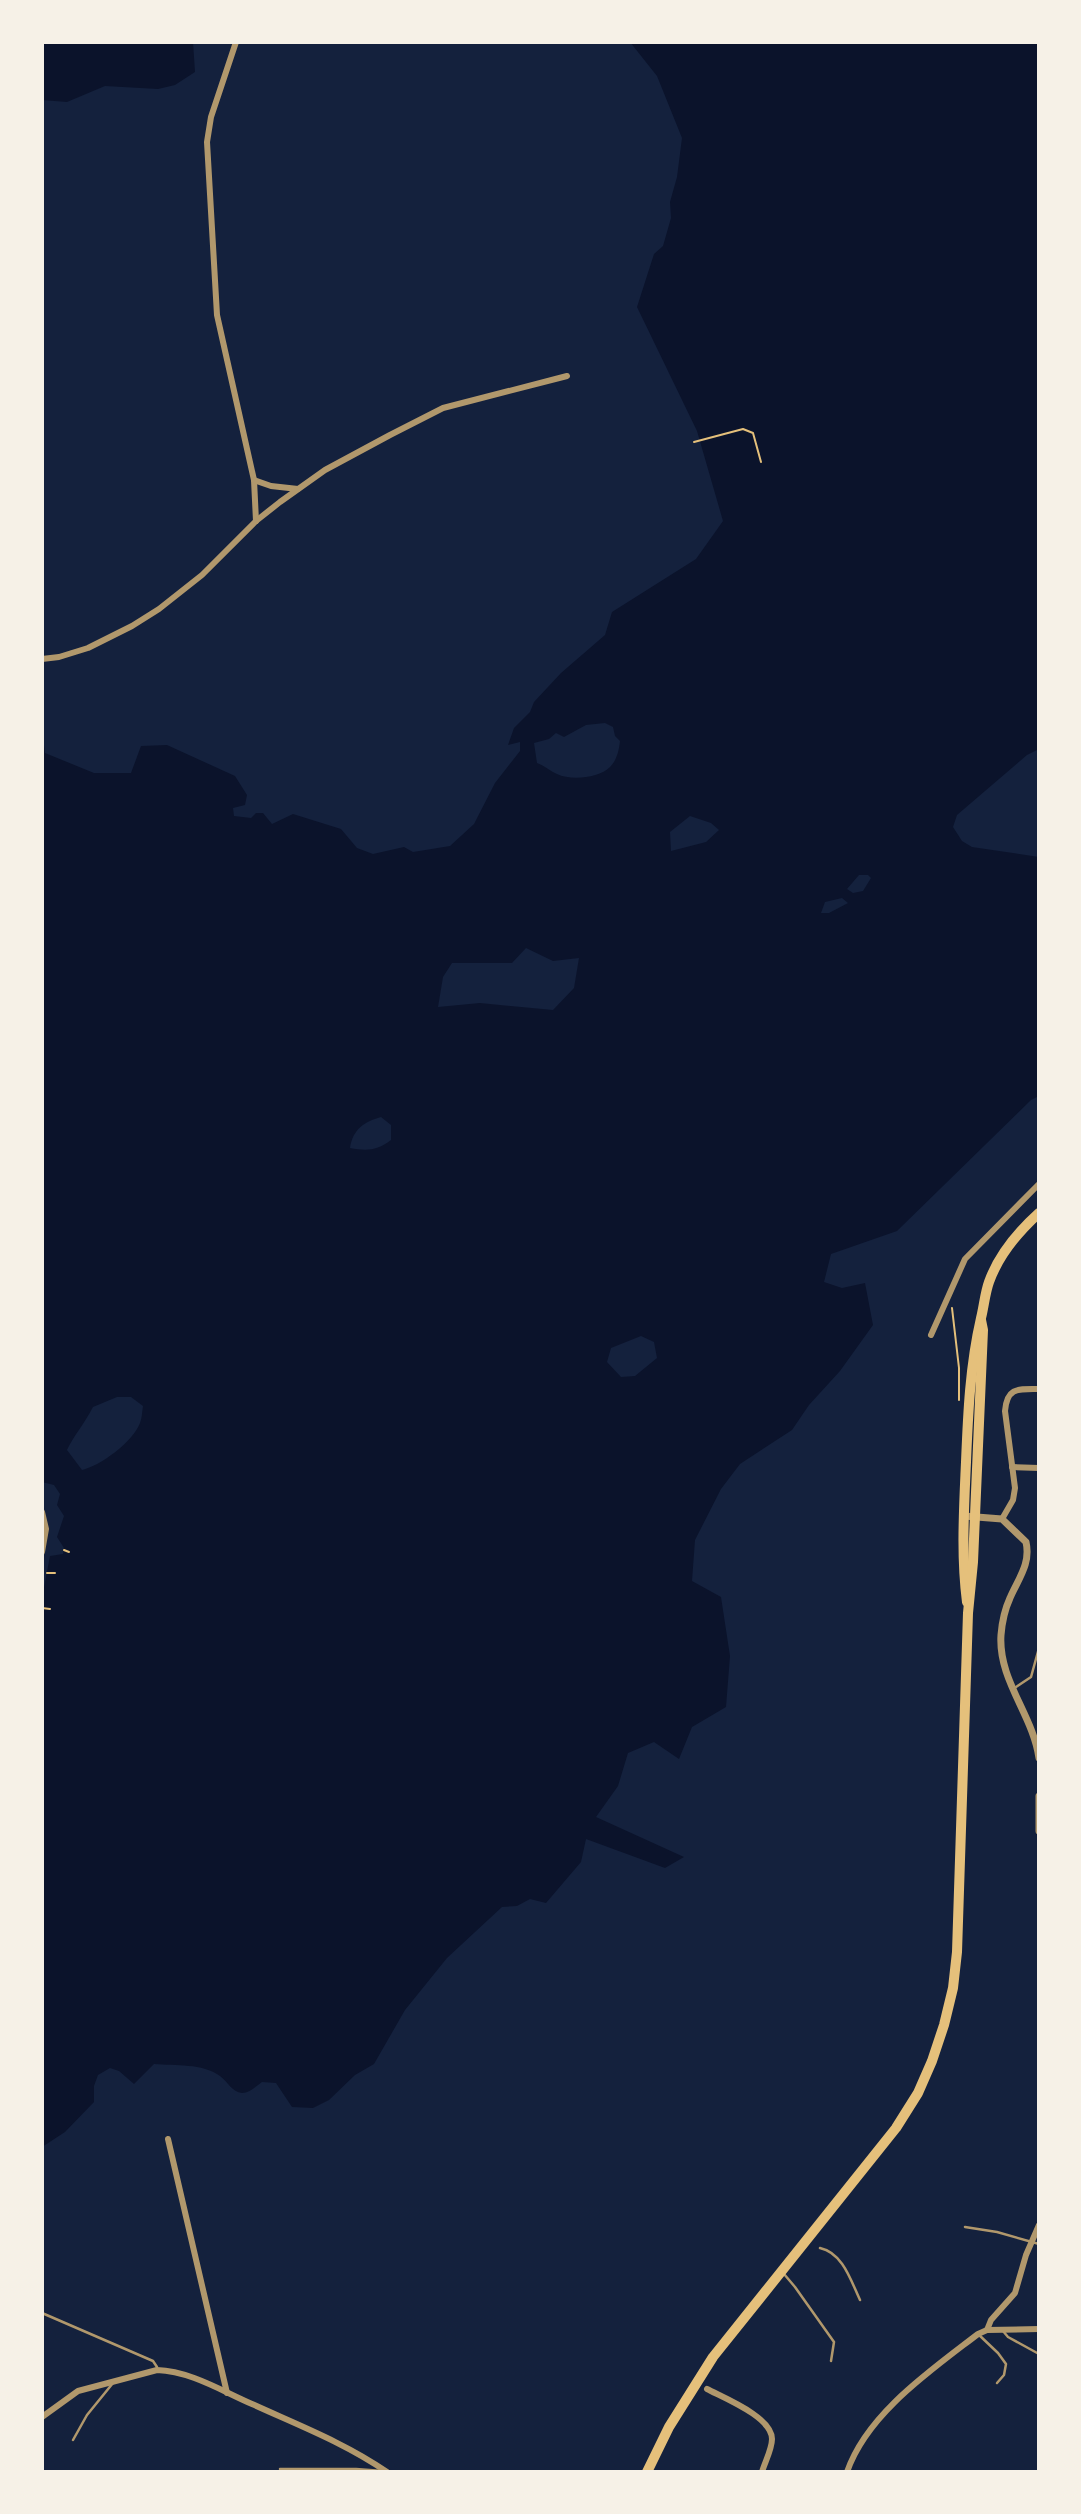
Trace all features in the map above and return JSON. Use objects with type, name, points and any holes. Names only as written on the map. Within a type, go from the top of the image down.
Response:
[{"type":"main road","points":[[647,2472],[669,2427],[728,2337],[896,2128],[918,2093],[944,2025],[953,1988],[957,1952],[968,1613],[964,1573],[969,1516],[971,1380],[975,1341],[989,1282],[1000,1259],[1012,1240],[1039,1213]]},
{"type":"street","points":[[236,42],[211,117],[207,142],[217,315],[254,480],[256,521]]},
{"type":"street","points":[[42,659],[60,657],[88,648],[159,609],[202,575],[256,521],[325,470],[443,408],[567,376]]},
{"type":"street","points":[[254,480],[271,486],[298,489]]},
{"type":"street","points":[[931,1335],[965,1259],[1039,1184]]},
{"type":"street","points":[[1002,1519],[1013,1500],[1006,1400],[1009,1393],[1014,1391],[1039,1389]]},
{"type":"street","points":[[1012,1467],[1039,1468]]},
{"type":"street","points":[[42,1512],[46,1529],[42,1552]]},
{"type":"street","points":[[969,1516],[1002,1519],[1026,1542],[1028,1550],[1025,1568],[1005,1611],[1001,1637],[1004,1665],[1031,1729],[1039,1758]]},
{"type":"street","points":[[1039,1796],[1039,1831]]},
{"type":"street","points":[[168,2139],[227,2393]]},
{"type":"street","points":[[987,2330],[991,2320],[1016,2293],[1031,2241],[1039,2225]]},
{"type":"street","points":[[847,2472],[860,2442],[881,2416],[978,2334],[987,2330],[1039,2329]]},
{"type":"street","points":[[42,2417],[78,2391],[157,2370],[185,2375],[342,2444],[386,2472]]},
{"type":"street","points":[[707,2389],[749,2411],[769,2427],[772,2440],[762,2472]]},
{"type":"lane","points":[[1013,1689],[1031,1676],[1039,1648]]},
{"type":"lane","points":[[965,2227],[997,2232],[1039,2244]]},
{"type":"lane","points":[[820,2248],[830,2250],[840,2260],[860,2300]]},
{"type":"lane","points":[[781,2272],[795,2287],[834,2342],[831,2361]]},
{"type":"lane","points":[[42,2312],[153,2361],[158,2366],[157,2370]]},
{"type":"lane","points":[[1000,2329],[1008,2337],[1039,2354]]},
{"type":"lane","points":[[978,2334],[1006,2364],[1004,2375],[997,2383]]},
{"type":"lane","points":[[74,2440],[87,2416],[114,2380]]},
{"type":"lane","points":[[280,2469],[356,2469],[386,2472]]},
{"type":"path","points":[[694,442],[743,429],[753,433],[761,462]]},
{"type":"path","points":[[950,1289],[959,1407]]},
{"type":"path","points":[[64,1550],[69,1552]]},
{"type":"path","points":[[47,1573],[55,1573]]},
{"type":"path","points":[[42,1608],[50,1609]]},
{"type":"water","points":[[42,42],[193,42],[195,72],[175,85],[158,89],[105,86],[67,102],[42,100]]},
{"type":"water","points":[[630,42],[1039,42],[1039,749],[1027,755],[957,815],[953,827],[962,841],[972,847],[1039,857],[1039,1096],[1031,1100],[897,1231],[831,1254],[824,1282],[842,1288],[865,1283],[873,1325],[792,1430],[740,1464],[721,1489],[695,1540],[692,1581],[721,1597],[730,1656],[726,1707],[692,1727],[679,1759],[654,1742],[628,1753],[618,1786],[596,1817],[684,1857],[665,1868],[586,1839],[581,1862],[546,1903],[530,1899],[517,1906],[502,1907],[447,1958],[405,2010],[374,2064],[355,2075],[329,2100],[313,2108],[292,2107],[276,2083],[262,2082],[250,2091],[242,2093],[235,2091],[220,2076],[197,2067],[154,2064],[134,2084],[119,2071],[110,2068],[98,2075],[94,2086],[94,2102],[65,2132],[42,2147],[42,1598],[50,1556],[63,1554],[64,1548],[57,1537],[64,1516],[57,1505],[60,1494],[54,1485],[42,1482],[42,730],[45,753],[94,773],[131,773],[141,746],[167,745],[235,776],[247,795],[245,805],[233,808],[234,816],[251,818],[256,813],[263,813],[272,824],[293,814],[341,829],[357,848],[373,854],[404,847],[413,852],[450,846],[474,824],[495,783],[520,751],[520,742],[508,745],[514,728],[530,712],[534,702],[561,673],[605,635],[612,612],[696,559],[723,521],[697,431],[637,307],[654,254],[663,246],[671,218],[670,202],[677,177],[682,138],[657,76]],"holes":[[[605,723],[613,727],[615,736],[620,741],[616,758],[605,771],[592,776],[570,777],[557,774],[537,763],[534,743],[549,739],[556,733],[564,737],[586,725]],[[690,816],[711,823],[719,830],[706,842],[671,851],[670,832]],[[859,875],[868,875],[871,878],[863,891],[853,893],[847,889]],[[842,898],[848,903],[829,913],[821,913],[825,902]],[[526,948],[553,961],[579,958],[574,988],[553,1010],[480,1003],[438,1007],[443,977],[452,963],[512,963]],[[381,1117],[391,1125],[391,1140],[371,1149],[350,1148],[357,1131],[369,1121]],[[641,1336],[654,1342],[657,1358],[635,1376],[621,1377],[607,1362],[611,1348]],[[117,1397],[131,1397],[143,1406],[140,1423],[131,1438],[89,1468],[82,1470],[67,1450],[93,1407]]]}]
